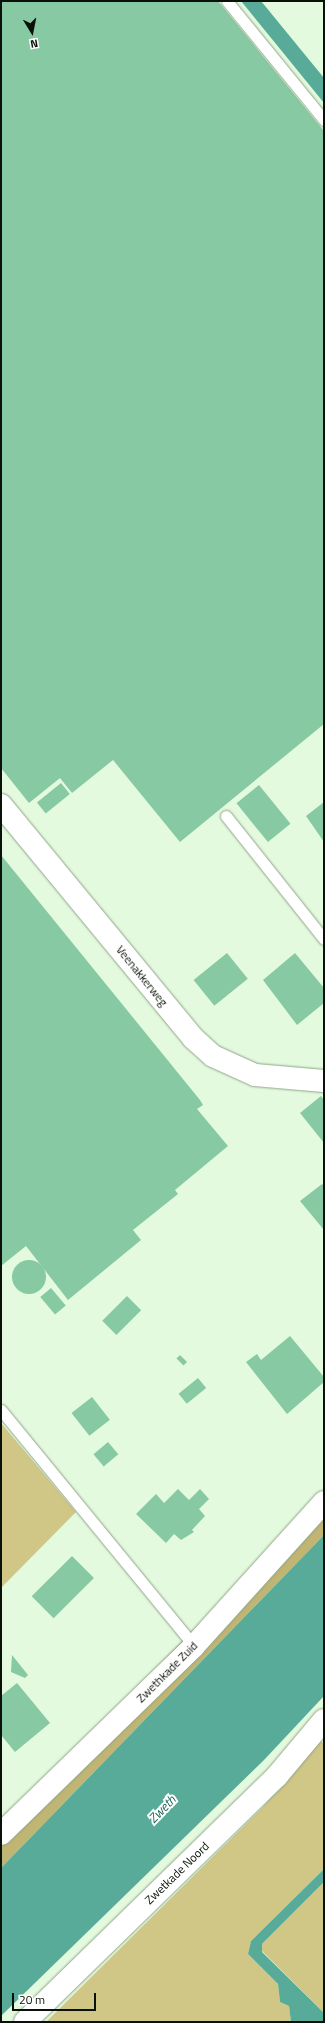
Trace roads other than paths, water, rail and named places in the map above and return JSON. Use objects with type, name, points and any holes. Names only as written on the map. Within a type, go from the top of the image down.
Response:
[{"type":"street","name":"Veenakkerweg","points":[[1,805],[193,1038],[213,1056],[255,1075],[324,1081]]},
{"type":"street","name":"Zwethkade Zuid","points":[[1,1834],[194,1646],[324,1502]]},
{"type":"street","name":"Zwetkade Noord","points":[[25,2022],[276,1776],[324,1720]]},
{"type":"lane","points":[[227,1],[324,120]]},
{"type":"lane","points":[[226,816],[324,939]]},
{"type":"lane","points":[[1,1410],[194,1646]]},
{"type":"water","points":[[241,1],[261,1],[324,78],[324,103]]},
{"type":"water","name":"Zweth","points":[[324,1535],[324,1696],[264,1760],[1,2016],[1,1868]]},
{"type":"water","points":[[324,1869],[324,1882],[262,1944],[262,1952],[324,2013],[324,2022],[291,2022],[289,2006],[280,2002],[278,1984],[248,1954],[251,1941]]}]
